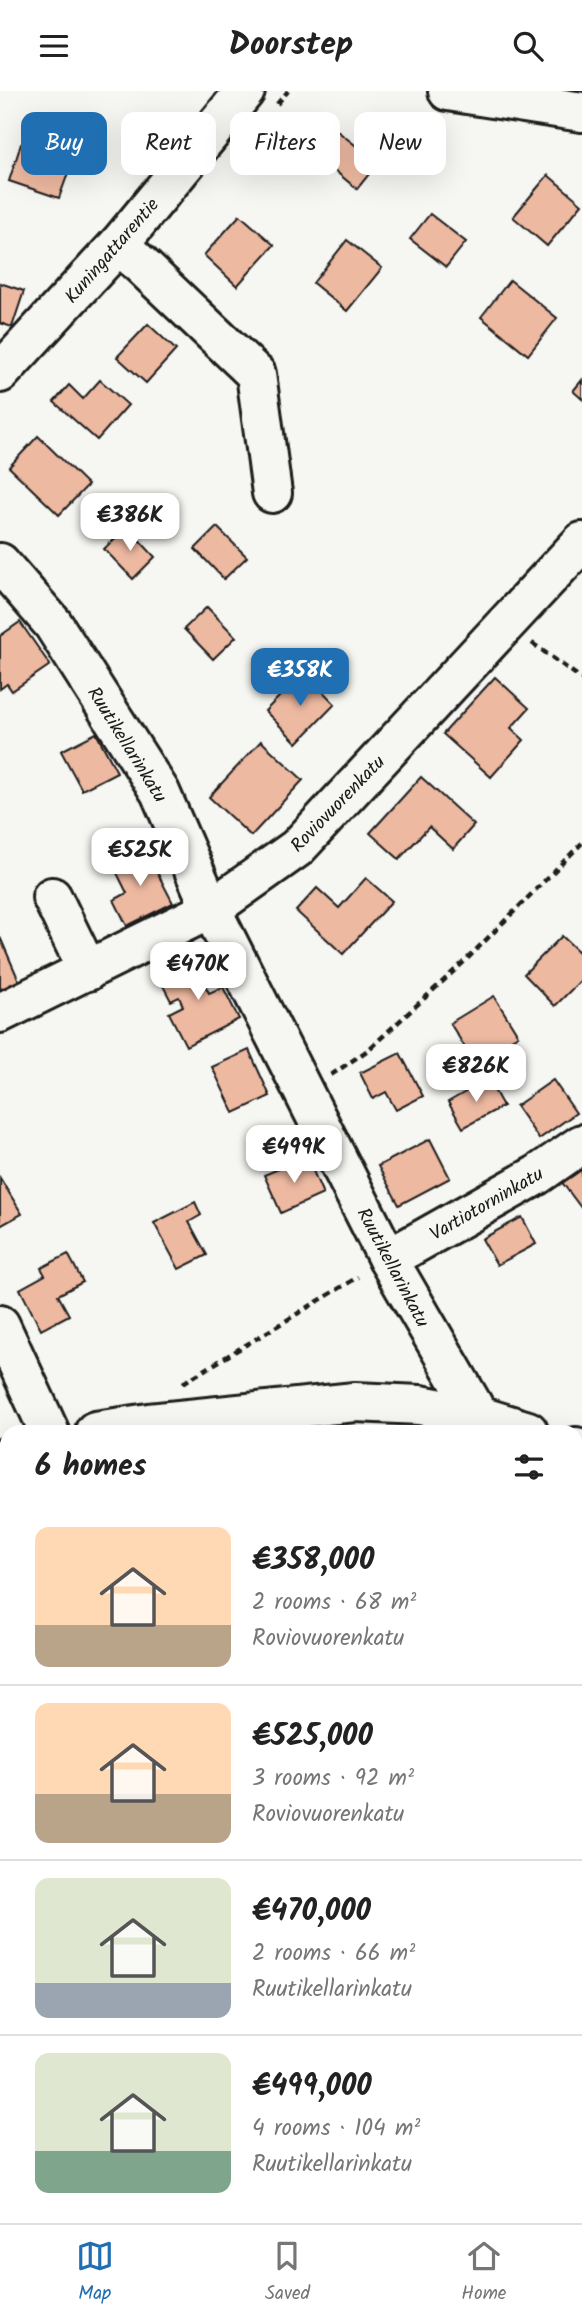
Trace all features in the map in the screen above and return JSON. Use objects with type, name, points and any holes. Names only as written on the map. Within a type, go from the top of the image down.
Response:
[{"type":"street","name":"Kuningattarentie","points":[[0,373],[119,244],[245,91]]},
{"type":"street","points":[[448,91],[582,112]]},
{"type":"street","points":[[119,244],[256,374],[272,493]]},
{"type":"street","name":"Roviovuorenkatu","points":[[0,1013],[211,909],[297,848],[582,542]]},
{"type":"street","name":"Ruutikellarinkatu","points":[[0,563],[53,624],[160,792],[211,909],[388,1259],[479,1416]]},
{"type":"street","points":[[52,897],[88,971]]},
{"type":"street","name":"Vartiotorninkatu","points":[[388,1259],[537,1175],[582,1144]]},
{"type":"street","points":[[0,1325],[46,1425]]},
{"type":"street","points":[[136,1425],[355,1402],[420,1405],[479,1416],[508,1425]]},
{"type":"path","points":[[506,623],[582,679]]},
{"type":"path","points":[[304,1093],[368,1050],[466,960],[582,843]]},
{"type":"path","points":[[149,1423],[178,1386],[388,1259]]},
{"type":"building","points":[[340,133],[354,144],[354,175],[368,175],[357,189],[340,175]]},
{"type":"building","points":[[21,144],[21,175],[67,175],[59,198],[9,181]]},
{"type":"building","points":[[548,175],[582,204],[547,246],[513,217]]},
{"type":"building","points":[[430,214],[466,242],[446,267],[410,239]]},
{"type":"building","points":[[240,215],[274,245],[237,286],[204,255]]},
{"type":"building","points":[[347,240],[382,268],[347,311],[313,283]]},
{"type":"building","points":[[510,280],[557,318],[528,355],[481,317]]},
{"type":"building","points":[[0,283],[24,291],[12,327],[0,323]]},
{"type":"building","points":[[148,324],[176,350],[146,383],[117,357]]},
{"type":"building","points":[[100,380],[128,405],[97,440],[54,402],[69,385],[83,399]]},
{"type":"building","points":[[582,380],[582,399],[573,391]]},
{"type":"building","points":[[38,436],[88,485],[59,515],[9,467]]},
{"type":"building","points":[[127,527],[155,557],[133,579],[104,549]]},
{"type":"building","points":[[217,527],[247,557],[224,579],[195,549]]},
{"type":"building","points":[[207,607],[236,637],[213,659],[184,629]]},
{"type":"building","points":[[20,622],[50,665],[12,691],[7,684],[0,689],[0,636]]},
{"type":"building","points":[[304,672],[335,704],[297,743],[265,711]]},
{"type":"building","points":[[495,677],[529,708],[511,728],[524,740],[491,777],[443,734]]},
{"type":"building","points":[[96,733],[117,772],[82,790],[61,751]]},
{"type":"building","points":[[261,741],[303,780],[251,836],[209,797]]},
{"type":"building","points":[[421,777],[474,825],[453,849],[429,827],[399,859],[370,833]]},
{"type":"building","points":[[145,849],[173,903],[127,926],[114,900],[127,893],[113,865]]},
{"type":"building","points":[[366,878],[392,901],[343,954],[296,911],[317,888],[339,908]]},
{"type":"building","points":[[562,936],[582,955],[582,979],[555,1006],[524,974]]},
{"type":"building","points":[[0,937],[20,983],[0,992]]},
{"type":"building","points":[[204,956],[215,978],[204,983],[209,993],[223,987],[239,1019],[186,1046],[169,1013],[183,1006],[179,997],[171,1001],[159,978]]},
{"type":"building","points":[[494,996],[518,1035],[474,1062],[450,1023]]},
{"type":"building","points":[[249,1050],[270,1096],[234,1113],[212,1067]]},
{"type":"building","points":[[400,1053],[423,1096],[396,1110],[386,1092],[373,1099],[360,1073]]},
{"type":"building","points":[[488,1079],[503,1106],[463,1128],[448,1102]]},
{"type":"building","points":[[553,1080],[576,1113],[539,1139],[516,1106]]},
{"type":"building","points":[[430,1139],[450,1178],[399,1205],[378,1166]]},
{"type":"building","points":[[307,1157],[323,1194],[281,1213],[264,1175]]},
{"type":"building","points":[[582,1166],[582,1209],[561,1181]]},
{"type":"building","points":[[0,1178],[22,1214],[0,1226]]},
{"type":"building","points":[[195,1202],[201,1215],[189,1222],[207,1255],[179,1269],[154,1223]]},
{"type":"building","points":[[522,1217],[536,1244],[497,1265],[482,1239]]},
{"type":"building","points":[[68,1254],[83,1282],[58,1295],[69,1315],[41,1330],[20,1289],[45,1275],[41,1268]]}]
